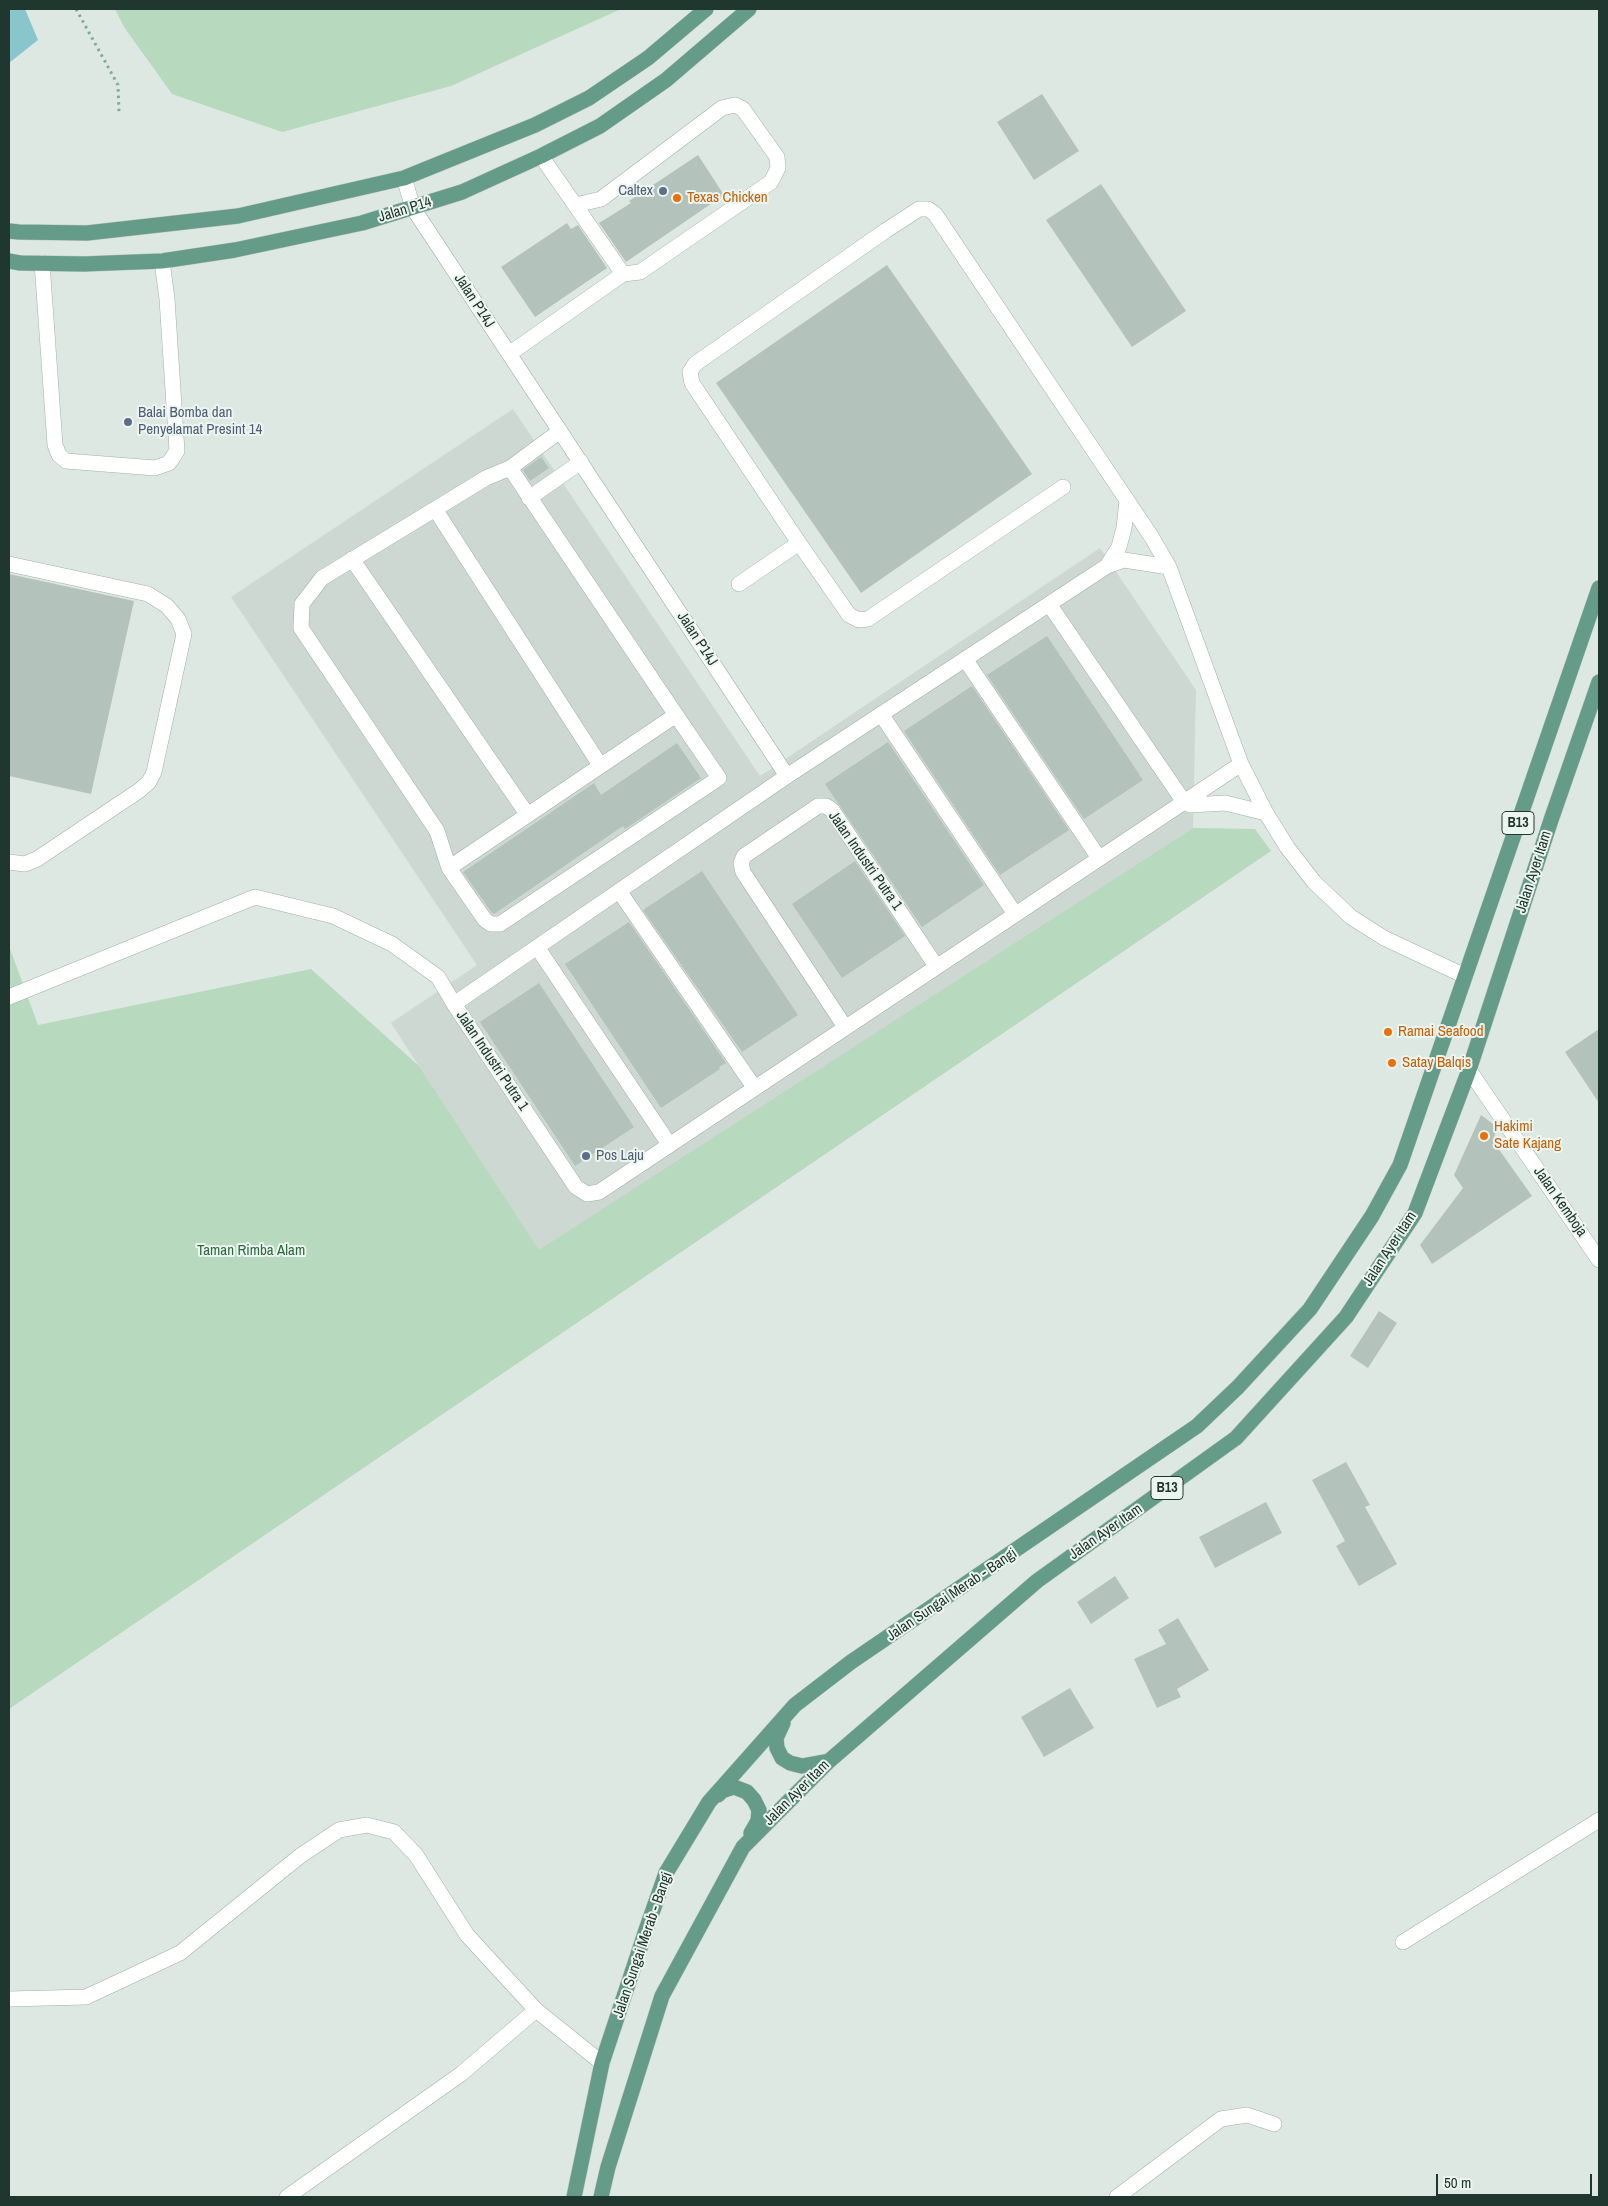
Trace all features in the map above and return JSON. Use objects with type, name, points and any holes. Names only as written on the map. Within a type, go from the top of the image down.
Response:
[{"type":"main road","name":"Jalan P14","points":[[9,231],[87,233],[238,216],[404,178],[535,125],[589,98],[648,58],[706,9]]},
{"type":"main road","name":"Jalan P14","points":[[9,261],[84,264],[162,260],[245,248],[362,223],[462,192],[542,156],[600,126],[666,80],[749,9]]},
{"type":"main road","name":"Jalan Ayer Itam","points":[[1436,1059],[1599,588]]},
{"type":"main road","name":"Jalan Ayer Itam","points":[[602,2197],[608,2167],[662,1996],[744,1847],[829,1761],[1037,1581],[1236,1438],[1346,1317],[1415,1213],[1468,1070],[1599,682]]},
{"type":"main road","name":"Jalan Sungai Merab - Bangi","points":[[574,2197],[602,2063],[666,1873],[709,1802],[795,1705],[851,1662],[1197,1426],[1238,1387],[1310,1309],[1372,1216],[1400,1165],[1436,1059]]},
{"type":"main road","points":[[795,1705],[780,1728],[776,1738],[777,1748],[782,1758],[790,1763],[802,1766],[829,1761]]},
{"type":"main road","points":[[709,1802],[722,1791],[734,1787],[747,1792],[754,1800],[759,1810],[758,1821],[744,1847]]},
{"type":"street","points":[[510,354],[623,274],[640,272],[771,182],[778,168],[777,157],[743,109],[735,105],[722,108],[602,199],[576,205]]},
{"type":"street","points":[[542,156],[623,274]]},
{"type":"street","name":"Jalan P14J","points":[[404,178],[413,208],[787,776]]},
{"type":"street","points":[[1063,488],[868,619],[859,620],[849,615],[799,543],[692,383],[690,372],[695,364],[919,209],[928,209],[935,214],[1169,568],[1241,764],[1266,813],[1287,848],[1314,882],[1351,917],[1384,938],[1465,976]]},
{"type":"street","points":[[42,263],[55,445],[59,455],[66,461],[156,468],[169,463],[177,451],[167,298],[162,260]]},
{"type":"street","points":[[510,468],[719,778],[500,924],[491,924],[485,920],[449,868],[437,831],[301,628],[302,604],[322,578],[486,478],[510,468],[560,432]]},
{"type":"street","points":[[529,498],[581,462]]},
{"type":"street","points":[[1107,566],[1119,547],[1124,528],[1127,502]]},
{"type":"street","points":[[434,509],[600,765]]},
{"type":"street","points":[[739,584],[799,543]]},
{"type":"street","points":[[352,559],[527,814]]},
{"type":"street","points":[[787,776],[1107,566],[1124,560],[1169,568]]},
{"type":"street","points":[[9,564],[148,594],[167,606],[178,619],[184,634],[154,772],[149,782],[37,859],[25,864],[9,862]]},
{"type":"street","points":[[1049,604],[1184,802],[1192,805],[1225,803],[1266,813]]},
{"type":"street","points":[[965,659],[1099,858]]},
{"type":"street","points":[[881,714],[1015,914]]},
{"type":"street","points":[[449,868],[676,715]]},
{"type":"street","name":"Jalan Industri Putra 1","points":[[787,776],[454,1004],[576,1187],[586,1194],[599,1192],[1241,764]]},
{"type":"street","name":"Jalan Industri Putra 1","points":[[845,1027],[743,872],[741,864],[744,856],[818,806],[826,806],[832,810],[936,966]]},
{"type":"street","points":[[619,891],[754,1088]]},
{"type":"street","points":[[9,997],[255,897],[333,916],[392,944],[438,977],[454,1004]]},
{"type":"street","points":[[537,947],[669,1144]]},
{"type":"street","name":"Jalan Kemboja","points":[[1468,1070],[1599,1260]]},
{"type":"street","points":[[1403,1942],[1599,1820]]},
{"type":"street","points":[[9,1999],[86,1997],[180,1953],[300,1856],[339,1830],[368,1825],[394,1832],[416,1855],[467,1935],[536,2010],[602,2063]]},
{"type":"street","points":[[287,2197],[461,2074],[536,2010]]},
{"type":"street","points":[[1117,2197],[1221,2119],[1247,2115],[1274,2124]]},
{"type":"path","points":[[76,9],[118,85],[119,112]]},
{"type":"shaded area","points":[[513,409],[760,776],[1100,548],[1196,690],[1193,828],[539,1251],[391,1023],[477,965],[231,597]]},
{"type":"green space","points":[[115,9],[621,9],[451,86],[282,132],[172,94],[124,27]]},
{"type":"green space","name":"Taman Rimba Alam","points":[[1193,828],[1255,829],[1271,851],[9,1709],[9,946],[38,1025],[311,969],[419,1066],[539,1250]]},
{"type":"water","points":[[9,9],[25,9],[38,40],[9,63]]},
{"type":"building","points":[[1042,94],[1079,151],[1034,180],[997,122]]},
{"type":"building","name":"Texas Chicken","points":[[698,155],[724,195],[626,262],[599,223],[631,203],[629,201]]},
{"type":"building","points":[[1101,184],[1186,311],[1132,347],[1046,220]]},
{"type":"building","points":[[567,223],[571,229],[578,225],[607,268],[535,317],[501,267]]},
{"type":"building","points":[[887,265],[1032,474],[861,593],[716,383]]},
{"type":"building","points":[[541,457],[549,468],[530,481],[523,470]]},
{"type":"building","points":[[9,574],[134,601],[91,794],[9,776]]},
{"type":"building","points":[[1047,636],[1143,780],[1084,819],[987,675]]},
{"type":"building","points":[[972,686],[1069,830],[1000,875],[904,731]]},
{"type":"building","points":[[888,742],[984,885],[922,927],[825,784]]},
{"type":"building","points":[[677,743],[701,778],[625,829],[623,826],[494,914],[492,913],[463,872],[594,783],[601,795]]},
{"type":"building","points":[[855,861],[905,936],[842,978],[792,904]]},
{"type":"building","points":[[702,871],[798,1015],[742,1052],[643,910]]},
{"type":"building","points":[[629,922],[726,1063],[719,1067],[720,1069],[661,1108],[565,964]]},
{"type":"building","points":[[539,983],[634,1127],[575,1166],[480,1022]]},
{"type":"building","points":[[1599,1029],[1599,1103],[1565,1052]]},
{"type":"building","points":[[1481,1115],[1497,1127],[1493,1141],[1532,1196],[1432,1264],[1420,1245],[1463,1188],[1454,1175]]},
{"type":"building","points":[[1379,1311],[1397,1323],[1368,1368],[1350,1356]]},
{"type":"building","points":[[1346,1462],[1370,1505],[1365,1507],[1397,1564],[1359,1586],[1336,1546],[1345,1541],[1312,1480]]},
{"type":"building","points":[[1266,1502],[1282,1533],[1215,1568],[1199,1537]]},
{"type":"building","points":[[1115,1576],[1129,1598],[1091,1624],[1077,1602]]},
{"type":"building","points":[[1178,1618],[1209,1670],[1177,1689],[1181,1697],[1157,1708],[1134,1659],[1166,1644],[1158,1630]]},
{"type":"building","points":[[1070,1688],[1094,1728],[1044,1757],[1021,1717]]},
{"type":"place","name":"Caltex","points":[[663,191]]},
{"type":"place","name":"Texas Chicken","points":[[677,198]]},
{"type":"place","name":"Balai Bomba dan Penyelamat Presint 14","points":[[128,422]]},
{"type":"place","name":"Ramai Seafood","points":[[1388,1032]]},
{"type":"place","name":"Satay Balqis","points":[[1392,1063]]},
{"type":"place","name":"Hakimi Sate Kajang","points":[[1484,1136]]},
{"type":"place","name":"Pos Laju","points":[[586,1156]]}]
